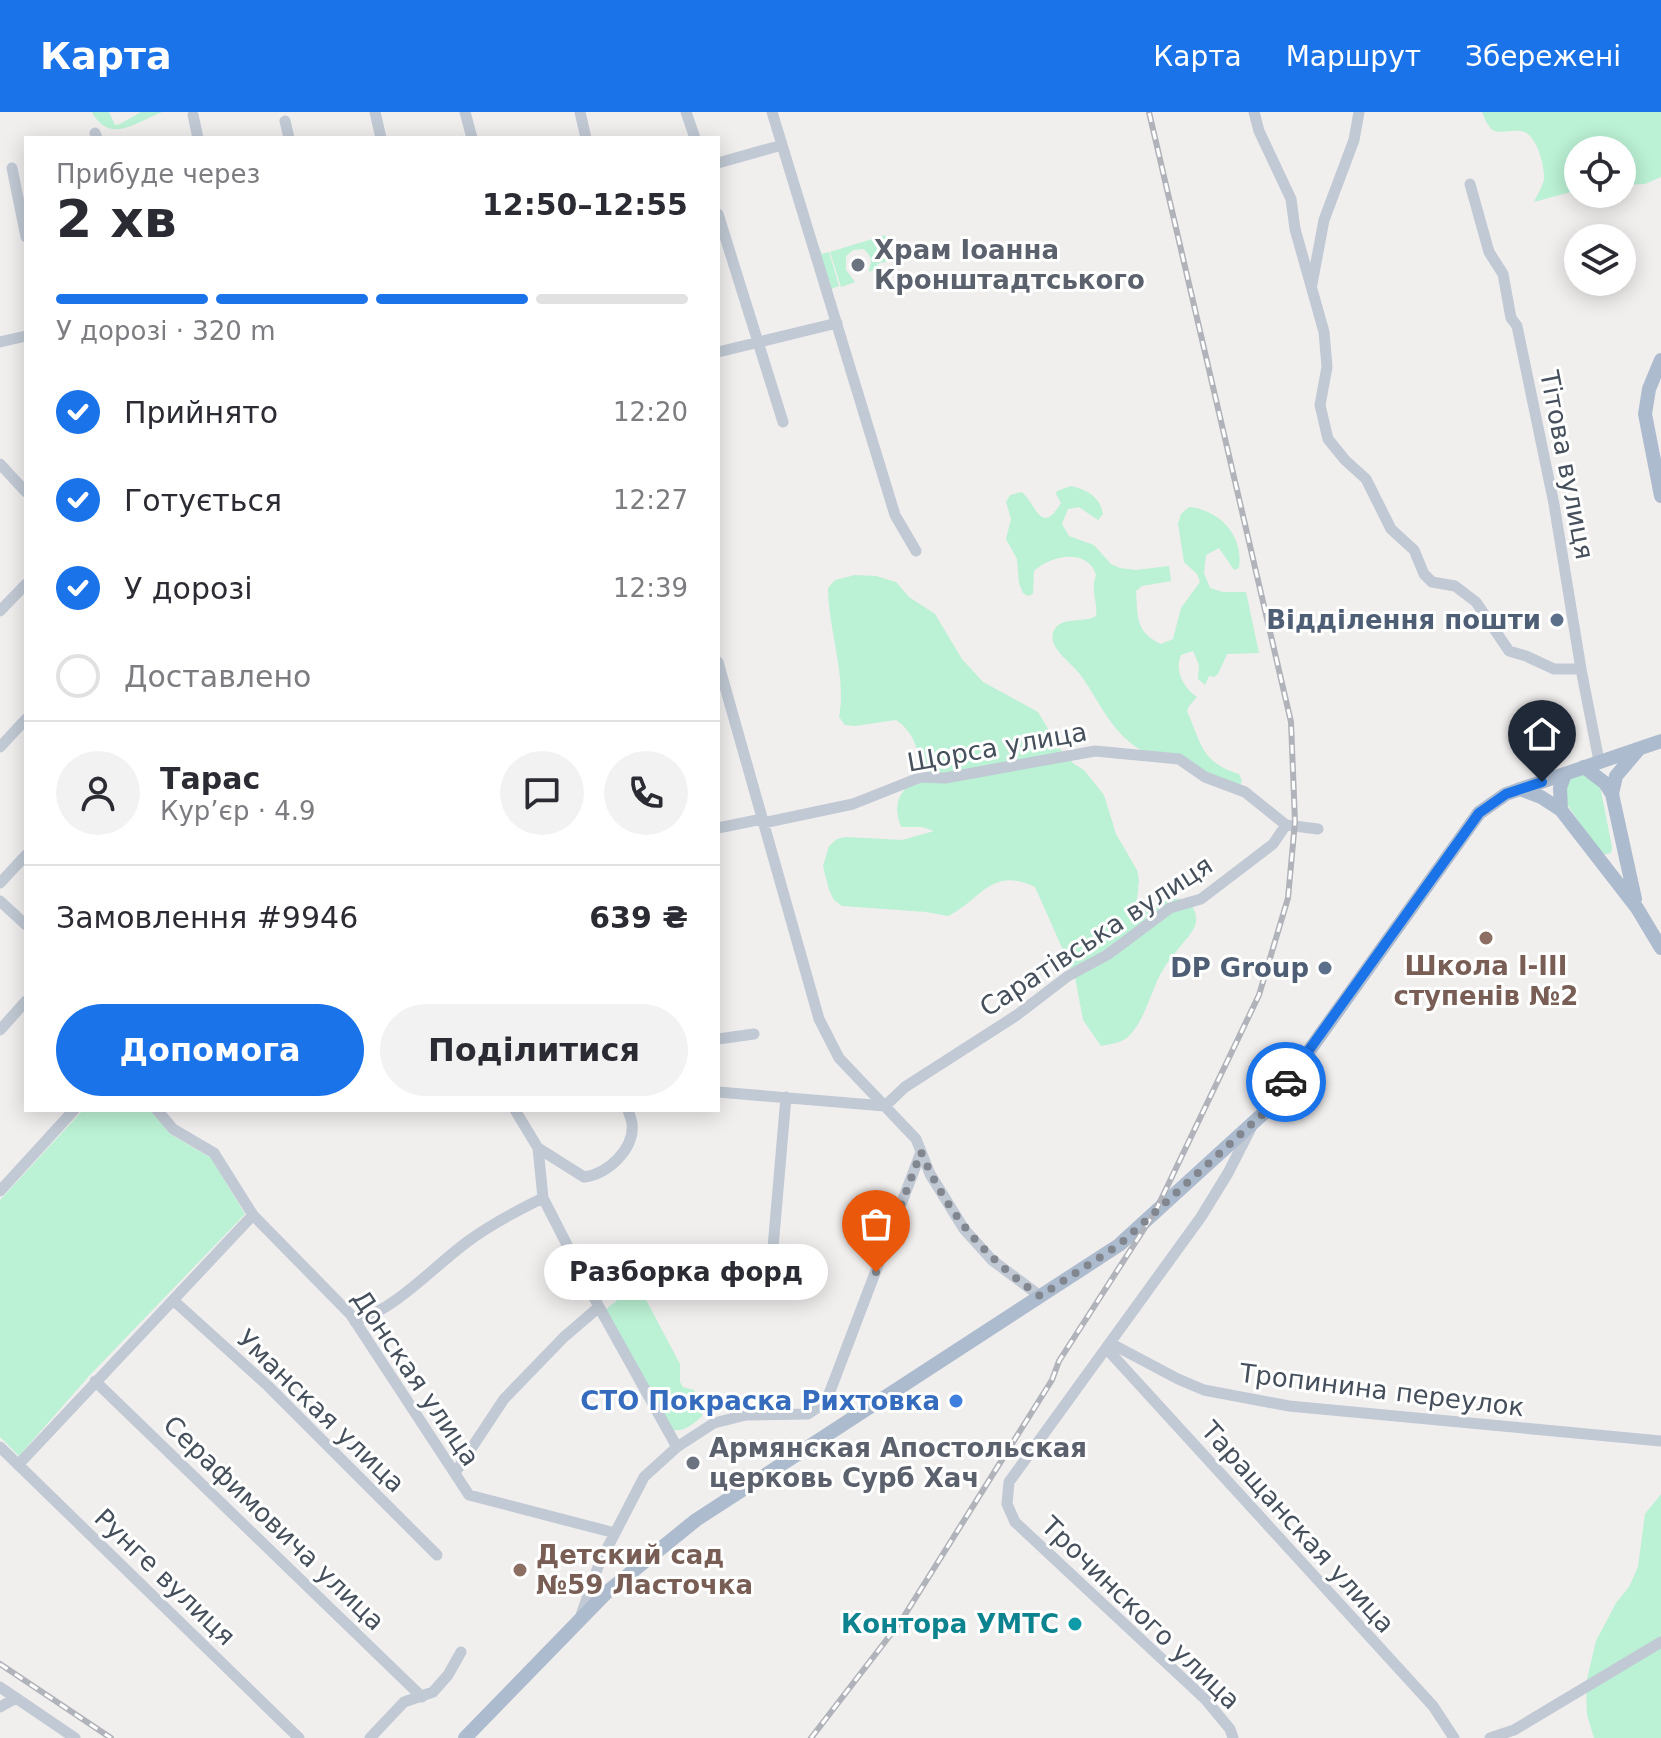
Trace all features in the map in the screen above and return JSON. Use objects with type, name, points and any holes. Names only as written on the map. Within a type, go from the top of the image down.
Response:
[{"type":"main road","points":[[1661,360],[1649,389],[1645,414],[1661,496]]},
{"type":"main road","points":[[465,1738],[607,1592],[696,1520],[1119,1245],[1266,1111],[1479,813],[1506,794],[1661,741]]},
{"type":"main road","points":[[1612,794],[1616,776],[1639,749]]},
{"type":"main road","points":[[1584,767],[1605,783],[1612,794],[1637,908]]},
{"type":"main road","points":[[1561,810],[1560,788],[1565,774]]},
{"type":"main road","points":[[1520,789],[1541,797],[1561,810],[1637,908],[1661,948]]},
{"type":"main road","points":[[1603,863],[1610,864],[1624,854]]},
{"type":"street","points":[[375,112],[381,136]]},
{"type":"street","points":[[465,112],[471,136]]},
{"type":"street","points":[[580,112],[586,136]]},
{"type":"street","points":[[686,112],[694,136]]},
{"type":"street","points":[[772,112],[895,515],[916,551]]},
{"type":"street","points":[[1254,112],[1259,131],[1291,199],[1295,229],[1324,332],[1327,367],[1320,405],[1328,439],[1366,479],[1391,529],[1414,550],[1423,573],[1432,582],[1455,586],[1476,602],[1509,651],[1554,669],[1581,669]]},
{"type":"street","points":[[1311,286],[1324,220],[1354,140],[1359,112]]},
{"type":"street","points":[[193,115],[198,136]]},
{"type":"street","points":[[285,121],[289,136]]},
{"type":"street","points":[[720,162],[782,145]]},
{"type":"street","points":[[12,168],[24,227]]},
{"type":"street","name":"Тітова вулиця","points":[[1470,184],[1489,252],[1503,274],[1511,318],[1517,326],[1554,504],[1599,761]]},
{"type":"street","points":[[720,221],[783,422]]},
{"type":"street","points":[[720,351],[837,323]]},
{"type":"street","points":[[0,342],[24,336]]},
{"type":"street","points":[[1,468],[24,490]]},
{"type":"street","points":[[0,611],[24,586]]},
{"type":"street","points":[[720,669],[819,1019],[839,1058],[916,1139],[930,1174],[964,1229],[992,1260],[1040,1296]]},
{"type":"street","points":[[0,747],[24,721]]},
{"type":"street","name":"Щорса улица","points":[[720,828],[853,804],[921,777],[945,778],[1095,751],[1179,759],[1205,777],[1245,792],[1286,825]]},
{"type":"street","points":[[1286,825],[1318,829]]},
{"type":"street","name":"Саратівська вулиця","points":[[885,1106],[905,1087],[1017,1015],[1068,976],[1107,955],[1170,908],[1201,899],[1273,844],[1286,825]]},
{"type":"street","points":[[0,883],[24,857]]},
{"type":"street","points":[[0,901],[24,923]]},
{"type":"street","points":[[0,1030],[24,1003]]},
{"type":"street","points":[[720,1039],[754,1034]]},
{"type":"street","points":[[720,1092],[885,1106]]},
{"type":"street","points":[[772,1259],[786,1097]]},
{"type":"street","points":[[0,1191],[72,1112]]},
{"type":"street","name":"Донская улица","points":[[159,1112],[173,1129],[214,1153],[253,1215],[326,1288],[355,1322],[469,1495],[615,1533]]},
{"type":"street","points":[[516,1112],[538,1148],[543,1198],[677,1447]]},
{"type":"street","points":[[538,1148],[584,1177],[592,1176],[613,1164],[627,1147],[632,1123],[629,1112]]},
{"type":"street","name":"Трочинского улица","points":[[1233,1738],[1230,1729],[1205,1699],[1015,1522],[1007,1504],[1009,1482],[1201,1217],[1255,1121]]},
{"type":"street","points":[[580,1618],[599,1564],[644,1477],[677,1447],[714,1423],[746,1415],[808,1414],[820,1406],[829,1394],[921,1152]]},
{"type":"street","points":[[355,1322],[377,1315],[501,1217],[543,1198]]},
{"type":"street","points":[[18,1465],[253,1215]]},
{"type":"street","name":"Уманская улица","points":[[173,1300],[268,1386],[437,1555]]},
{"type":"street","points":[[455,1473],[511,1391],[564,1337],[599,1307]]},
{"type":"street","name":"Тропинина переулок","points":[[1108,1346],[1204,1390],[1289,1406],[1661,1441]]},
{"type":"street","name":"Таращанская улица","points":[[1108,1346],[1433,1706],[1454,1738]]},
{"type":"street","name":"Серафимовича улица","points":[[95,1381],[422,1697]]},
{"type":"street","name":"Рунге вулиця","points":[[0,1447],[299,1738]]},
{"type":"street","points":[[1490,1738],[1514,1730],[1661,1642]]},
{"type":"street","points":[[370,1738],[404,1702],[433,1692],[448,1675],[461,1652]]},
{"type":"street","points":[[0,1687],[75,1738]]},
{"type":"street","points":[[0,1707],[16,1698]]},
{"type":"green space","points":[[92,112],[109,112],[115,125],[141,112],[162,112],[115,129],[99,122]]},
{"type":"green space","points":[[1482,112],[1661,112],[1661,177],[1636,184],[1636,136],[1564,136],[1564,194],[1534,202],[1544,179],[1535,143],[1521,131],[1497,132]]},
{"type":"green space","points":[[885,235],[893,260],[877,264],[878,268],[869,272],[871,260],[868,253],[864,249],[853,250],[846,256],[846,270],[855,282],[841,287],[830,252]]},
{"type":"green space","points":[[817,243],[822,254],[829,252],[839,286],[829,290]]},
{"type":"green space","points":[[1071,486],[1092,495],[1103,514],[1098,520],[1079,507],[1068,509],[1062,524],[1069,536],[1094,545],[1111,564],[1120,568],[1136,570],[1169,566],[1171,581],[1142,586],[1136,591],[1142,629],[1161,644],[1173,639],[1181,608],[1200,582],[1197,574],[1184,562],[1178,524],[1181,514],[1189,507],[1211,513],[1234,535],[1240,556],[1239,568],[1234,570],[1219,548],[1206,555],[1204,573],[1210,588],[1223,592],[1246,592],[1259,653],[1227,654],[1218,674],[1209,676],[1205,685],[1198,679],[1199,665],[1193,651],[1181,655],[1179,667],[1184,684],[1197,697],[1187,711],[1204,751],[1217,764],[1239,774],[1240,785],[1141,750],[1130,743],[1113,725],[1079,673],[1057,650],[1053,639],[1056,627],[1096,616],[1096,575],[1092,566],[1077,558],[1050,561],[1034,571],[1033,594],[1028,596],[1023,593],[1017,559],[1006,539],[1011,519],[1006,502],[1010,495],[1022,492],[1040,515],[1049,517],[1061,503],[1057,491]]},
{"type":"green space","points":[[855,575],[876,576],[896,582],[909,597],[935,614],[962,659],[983,682],[1038,712],[1060,749],[1084,770],[1104,795],[1116,834],[1137,870],[1137,900],[1145,908],[1179,899],[1185,900],[1194,910],[1194,928],[1164,968],[1141,1019],[1124,1040],[1101,1046],[1083,1020],[1075,977],[1035,887],[1008,880],[997,882],[948,916],[842,906],[834,900],[823,866],[829,846],[837,839],[902,840],[934,831],[922,827],[901,827],[899,821],[899,798],[915,776],[919,761],[916,745],[908,731],[896,720],[855,726],[845,725],[839,717],[841,685],[828,588],[835,580]]},
{"type":"green space","points":[[1584,774],[1600,786],[1611,853],[1602,855],[1564,800],[1567,780]]},
{"type":"green space","points":[[81,1112],[152,1112],[170,1134],[211,1158],[245,1214],[89,1376],[19,1456],[0,1437],[0,1200]]},
{"type":"green space","points":[[588,1249],[605,1257],[624,1276],[624,1286],[608,1297],[600,1298],[577,1255]]},
{"type":"green space","points":[[630,1290],[643,1294],[680,1364],[680,1382],[683,1387],[694,1390],[702,1406],[702,1416],[685,1428],[673,1430],[605,1310]]},
{"type":"green space","points":[[1661,1494],[1661,1738],[1594,1738],[1587,1715],[1586,1683],[1596,1641],[1638,1567],[1645,1514]]},
{"type":"railway","points":[[811,1738],[901,1621],[1052,1380],[1059,1361],[1155,1212],[1259,995],[1288,898],[1295,822],[1291,722],[1149,112]]},
{"type":"railway","points":[[0,1664],[111,1738]]},
{"type":"way so far","points":[[876,1272],[921,1152],[930,1174],[964,1229],[992,1260],[1040,1296],[1119,1245],[1266,1111],[1286,1082]]},
{"type":"place","name":"Храм Іоанна Кронштадтського","points":[[858,265]]},
{"type":"place","name":"Відділення пошти","points":[[1557,620]]},
{"type":"place","name":"Школа I-III ступенів №2","points":[[1486,938]]},
{"type":"place","name":"DP Group","points":[[1325,968]]},
{"type":"place","name":"Разборка форд","points":[[876,1272]]},
{"type":"place","name":"СТО Покраска Рихтовка","points":[[956,1401]]},
{"type":"place","name":"Армянская Апостольская церковь Сурб Хач","points":[[693,1463]]},
{"type":"place","name":"Детский сад №59 Ласточка","points":[[520,1570]]},
{"type":"place","name":"Контора УМТС","points":[[1075,1624]]},
{"type":"route","points":[[1286,1082],[1479,813],[1506,794],[1542,782]]}]
